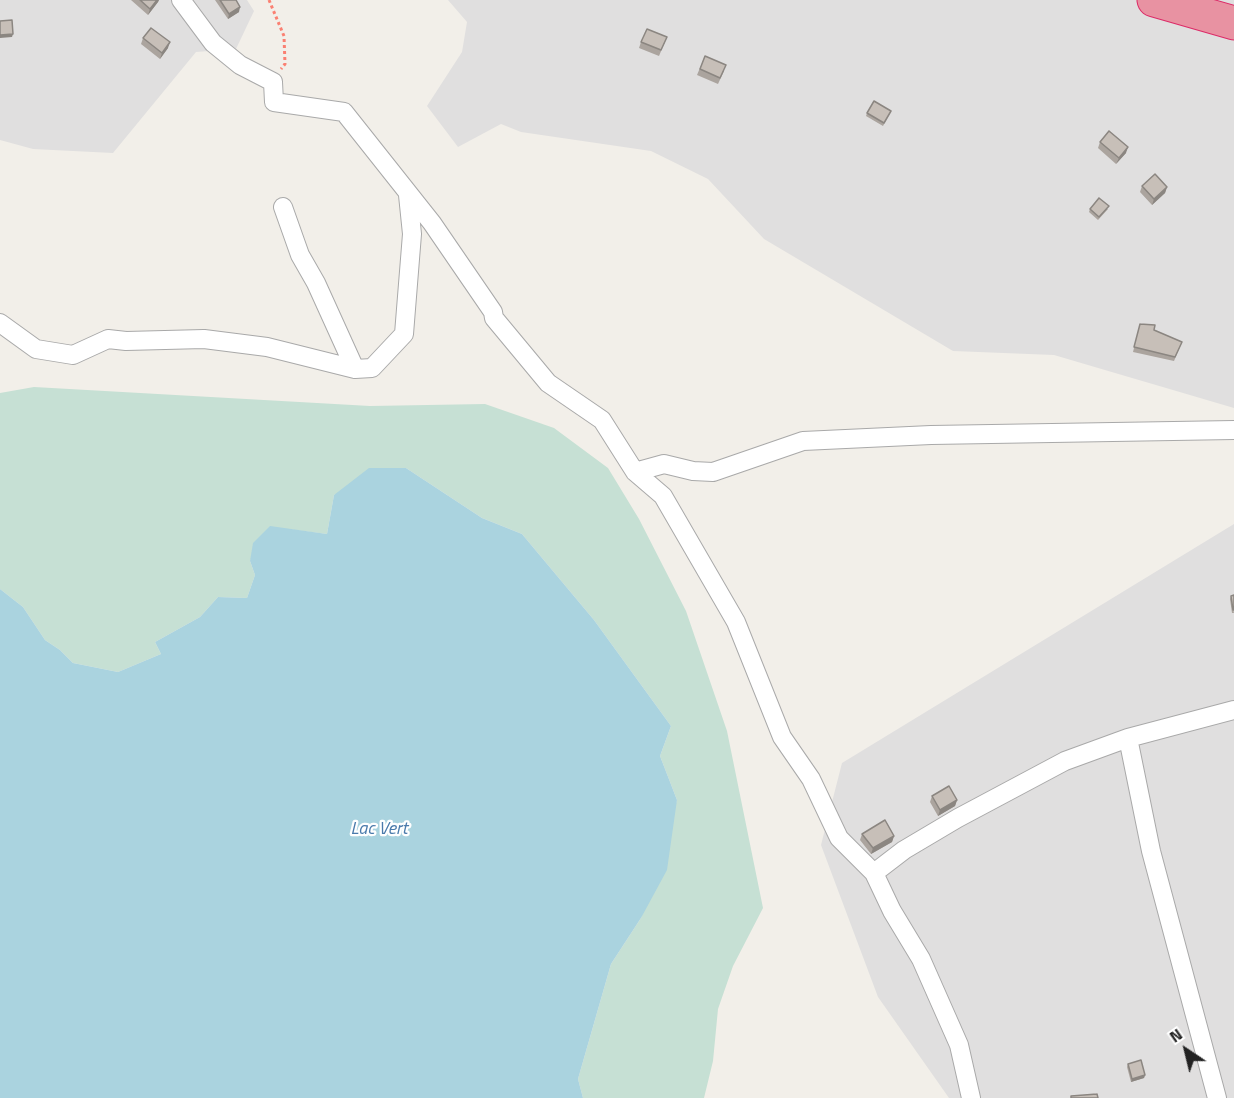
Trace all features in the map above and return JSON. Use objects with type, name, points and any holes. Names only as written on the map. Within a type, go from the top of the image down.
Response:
[{"type":"highway","points":[[1154,0],[1234,23]]},
{"type":"street","points":[[181,0],[213,43],[240,65],[273,82],[274,102],[344,112],[432,223],[493,312],[494,318],[521,351],[548,383],[602,420],[635,472],[663,496],[736,622],[782,737],[811,779],[839,838],[874,873],[892,911],[921,959],[959,1045],[971,1098]]},
{"type":"street","points":[[0,323],[36,349],[73,355],[108,339],[126,341],[179,338],[220,340],[309,356],[355,369],[372,368],[404,334],[412,234],[408,195]]},
{"type":"street","points":[[283,207],[300,255],[316,282],[355,369]]},
{"type":"street","points":[[635,472],[664,464],[693,471],[713,472],[803,441],[966,434],[1234,430]]},
{"type":"street","points":[[874,873],[904,850],[958,818],[1065,761],[1128,738],[1234,710]]},
{"type":"street","points":[[1128,738],[1151,850],[1217,1098]]},
{"type":"path","points":[[269,0],[284,36],[285,64],[273,82]]},
{"type":"shaded area","points":[[0,0],[247,0],[254,11],[236,49],[196,52],[113,153],[33,149],[0,140]]},
{"type":"shaded area","points":[[448,0],[1234,0],[1234,408],[1054,355],[953,351],[764,239],[708,179],[651,151],[521,132],[501,124],[458,147],[427,106],[462,52],[467,22]]},
{"type":"shaded area","points":[[1234,524],[1234,1098],[949,1098],[878,997],[821,845],[842,763]]},
{"type":"green space","points":[[34,387],[370,406],[485,404],[554,428],[608,468],[639,519],[686,611],[727,731],[763,908],[733,966],[718,1009],[713,1061],[704,1098],[583,1098],[578,1079],[611,964],[641,918],[677,800],[660,756],[671,726],[594,620],[522,534],[482,518],[406,468],[334,495],[327,534],[270,527],[250,561],[255,575],[247,598],[218,597],[200,617],[155,642],[161,654],[118,672],[73,663],[45,640],[23,607],[0,589],[0,393]]},
{"type":"water","name":"Lac Vert","points":[[369,468],[406,468],[482,518],[522,534],[594,620],[671,726],[660,756],[677,800],[667,870],[641,918],[611,964],[578,1079],[583,1098],[0,1098],[0,589],[23,607],[45,640],[73,663],[118,672],[161,654],[155,642],[200,617],[218,597],[247,598],[255,575],[250,561],[253,543],[270,526],[327,534],[334,495]]},
{"type":"building","points":[[140,0],[157,0],[150,9]]},
{"type":"building","points":[[220,0],[236,0],[240,7],[229,14]]},
{"type":"building","points":[[12,20],[13,34],[0,35],[0,21]]},
{"type":"building","points":[[151,28],[170,42],[162,53],[143,38]]},
{"type":"building","points":[[647,29],[667,37],[661,50],[641,42]]},
{"type":"building","points":[[705,56],[726,65],[720,78],[700,69]]},
{"type":"building","points":[[874,101],[891,111],[884,123],[867,113]]},
{"type":"building","points":[[1109,131],[1128,147],[1119,158],[1100,142]]},
{"type":"building","points":[[1155,174],[1167,187],[1154,199],[1142,186]]},
{"type":"building","points":[[1099,198],[1109,206],[1099,217],[1090,209]]},
{"type":"building","points":[[1140,324],[1155,325],[1154,330],[1182,342],[1175,357],[1134,347]]},
{"type":"building","points":[[1234,595],[1234,610],[1233,610],[1231,596]]},
{"type":"building","points":[[949,786],[957,800],[940,810],[932,796]]},
{"type":"building","points":[[885,820],[894,836],[873,848],[862,834]]},
{"type":"building","points":[[1141,1060],[1145,1075],[1132,1079],[1128,1064]]},
{"type":"building","points":[[1097,1094],[1098,1098],[1071,1098],[1071,1096]]}]
